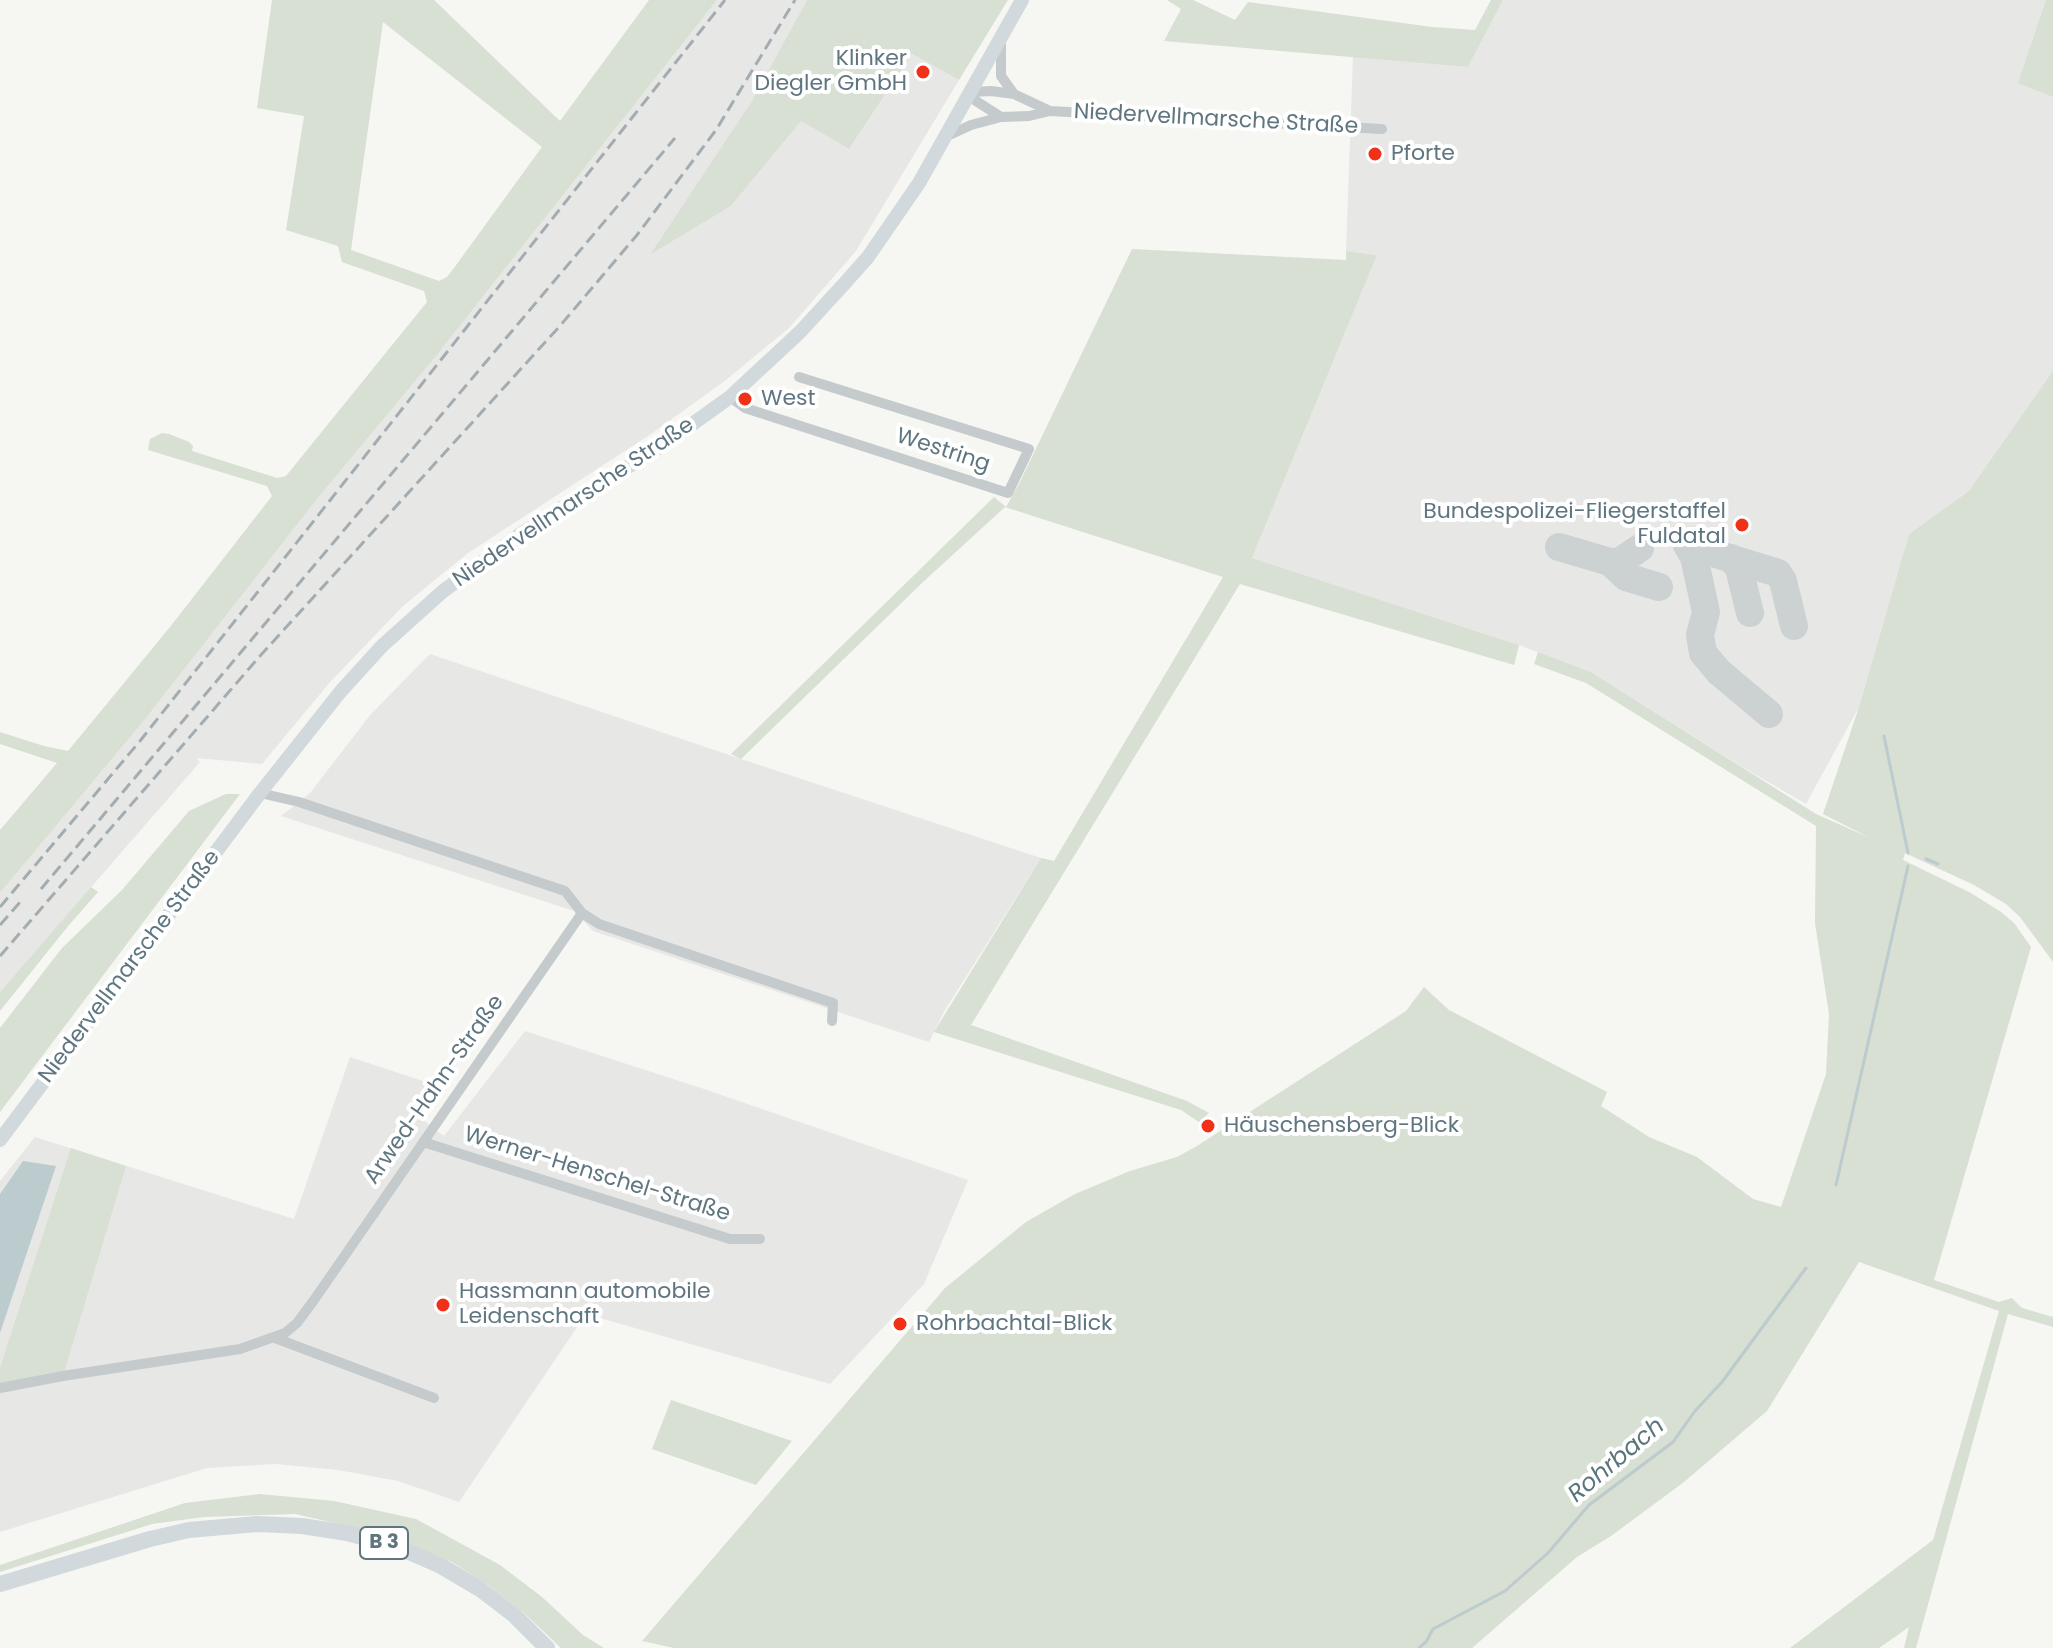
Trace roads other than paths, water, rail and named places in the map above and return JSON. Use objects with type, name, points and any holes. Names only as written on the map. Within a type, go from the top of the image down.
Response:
[{"type":"main road","name":"Niedervellmarsche Straße","points":[[0,1140],[260,793],[341,691],[382,646],[442,592],[522,533],[666,443],[730,397],[800,332],[868,257],[919,183],[1022,0]]},
{"type":"main road","name":"B 3","points":[[0,1584],[189,1530],[257,1524],[302,1526],[347,1533],[395,1546],[441,1566],[480,1589],[514,1615],[547,1648]]},
{"type":"street","points":[[1001,38],[1001,76],[1014,94]]},
{"type":"street","points":[[971,92],[976,101],[1001,117]]},
{"type":"street","name":"Niedervellmarsche Straße","points":[[971,92],[1014,94],[1050,111]]},
{"type":"street","name":"Niedervellmarsche Straße","points":[[944,137],[1001,117],[1029,116],[1050,111],[1382,129]]},
{"type":"street","name":"Westring","points":[[730,397],[745,408],[1008,493],[1029,449],[799,377]]},
{"type":"street","points":[[260,793],[299,802],[565,891],[582,913],[599,924],[833,1003],[832,1021]]},
{"type":"street","name":"Arwed-Hahn-Straße","points":[[0,1388],[240,1349],[275,1338],[297,1323],[582,913]]},
{"type":"street","name":"Werner-Henschel-Straße","points":[[423,1142],[730,1239],[760,1239]]},
{"type":"street","points":[[275,1338],[434,1398]]},
{"type":"waterway","points":[[1884,736],[1908,853]]},
{"type":"waterway","points":[[1926,859],[1938,864]]},
{"type":"waterway","points":[[1836,1185],[1908,866]]},
{"type":"waterway","name":"Rohrbach","points":[[1419,1648],[1433,1629],[1505,1591],[1548,1553],[1589,1505],[1673,1442],[1695,1411],[1722,1382],[1806,1268]]},
{"type":"railway","points":[[0,907],[140,741],[725,0]]},
{"type":"railway","points":[[0,956],[260,656],[559,327],[637,235],[716,130],[795,0]]},
{"type":"railway","points":[[41,889],[675,138]]},
{"type":"railway","points":[[0,925],[21,901]]},
{"type":"place","name":"Klinker Diegler GmbH","points":[[923,72]]},
{"type":"place","name":"Pforte","points":[[1375,154]]},
{"type":"place","name":"West","points":[[745,399]]},
{"type":"place","name":"Bundespolizei-Fliegerstaffel Fuldatal","points":[[1742,525]]},
{"type":"place","name":"Häuschensberg-Blick","points":[[1208,1126]]},
{"type":"place","name":"Hassmann automobile Leidenschaft","points":[[443,1305]]},
{"type":"place","name":"Rohrbachtal-Blick","points":[[900,1324]]}]
